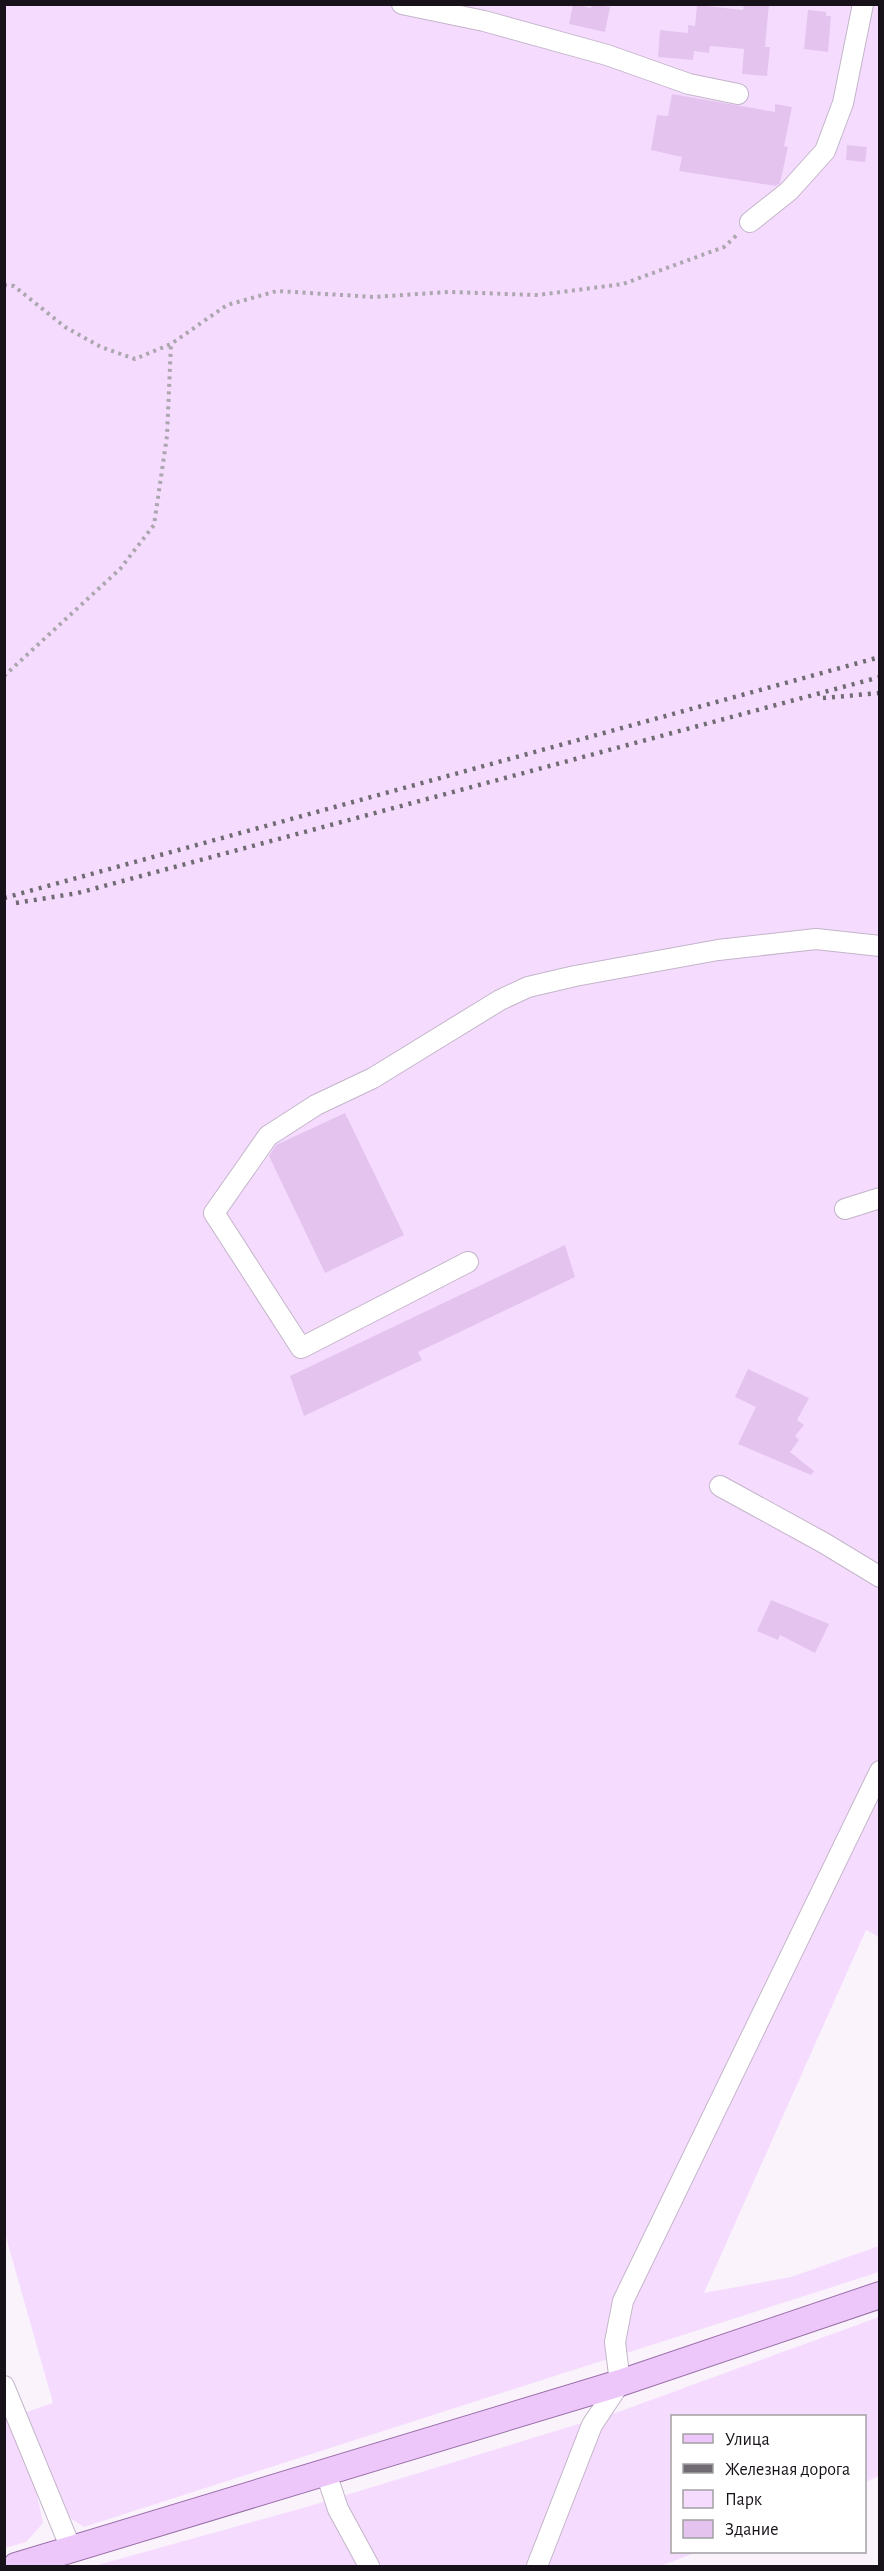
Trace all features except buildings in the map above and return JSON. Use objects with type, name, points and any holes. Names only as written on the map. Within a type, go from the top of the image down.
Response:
[{"type":"main road","points":[[16,2566],[72,2551],[620,2383],[879,2295]]},
{"type":"street","points":[[402,4],[484,21],[607,55],[689,84],[738,94]]},
{"type":"street","points":[[750,222],[789,191],[825,151],[843,103],[864,4]]},
{"type":"street","points":[[468,1262],[301,1348],[214,1213],[267,1136],[316,1105],[373,1078],[500,1000],[528,987],[575,976],[718,950],[816,939],[879,946]]},
{"type":"street","points":[[845,1209],[879,1198]]},
{"type":"street","points":[[720,1486],[824,1543],[879,1577]]},
{"type":"street","points":[[537,2566],[592,2425],[620,2383],[615,2342],[623,2301],[879,1771]]},
{"type":"street","points":[[4,2386],[72,2551]]},
{"type":"street","points":[[326,2473],[338,2509],[369,2566]]},
{"type":"path","points":[[4,285],[14,286],[65,327],[101,347],[135,359],[171,344],[227,305],[277,291],[374,297],[449,292],[538,295],[623,284],[724,247],[750,222]]},
{"type":"path","points":[[4,676],[120,569],[153,525],[167,436],[171,344]]},
{"type":"green space","points":[[4,5],[880,5],[879,1937],[866,1930],[704,2293],[791,2277],[879,2246],[879,2272],[84,2527],[67,2516],[24,2413],[53,2403],[4,2230]]},
{"type":"green space","points":[[879,2317],[879,2476],[866,2482],[866,2415],[671,2415],[671,2553],[694,2553],[661,2566],[94,2566],[310,2506],[618,2412]]},
{"type":"green space","points":[[10,2418],[36,2490],[43,2523],[26,2542],[5,2548],[4,2419]]},
{"type":"railway","points":[[4,898],[880,657]]},
{"type":"railway","points":[[16,903],[78,893],[880,677]]},
{"type":"railway","points":[[823,698],[880,693]]}]
